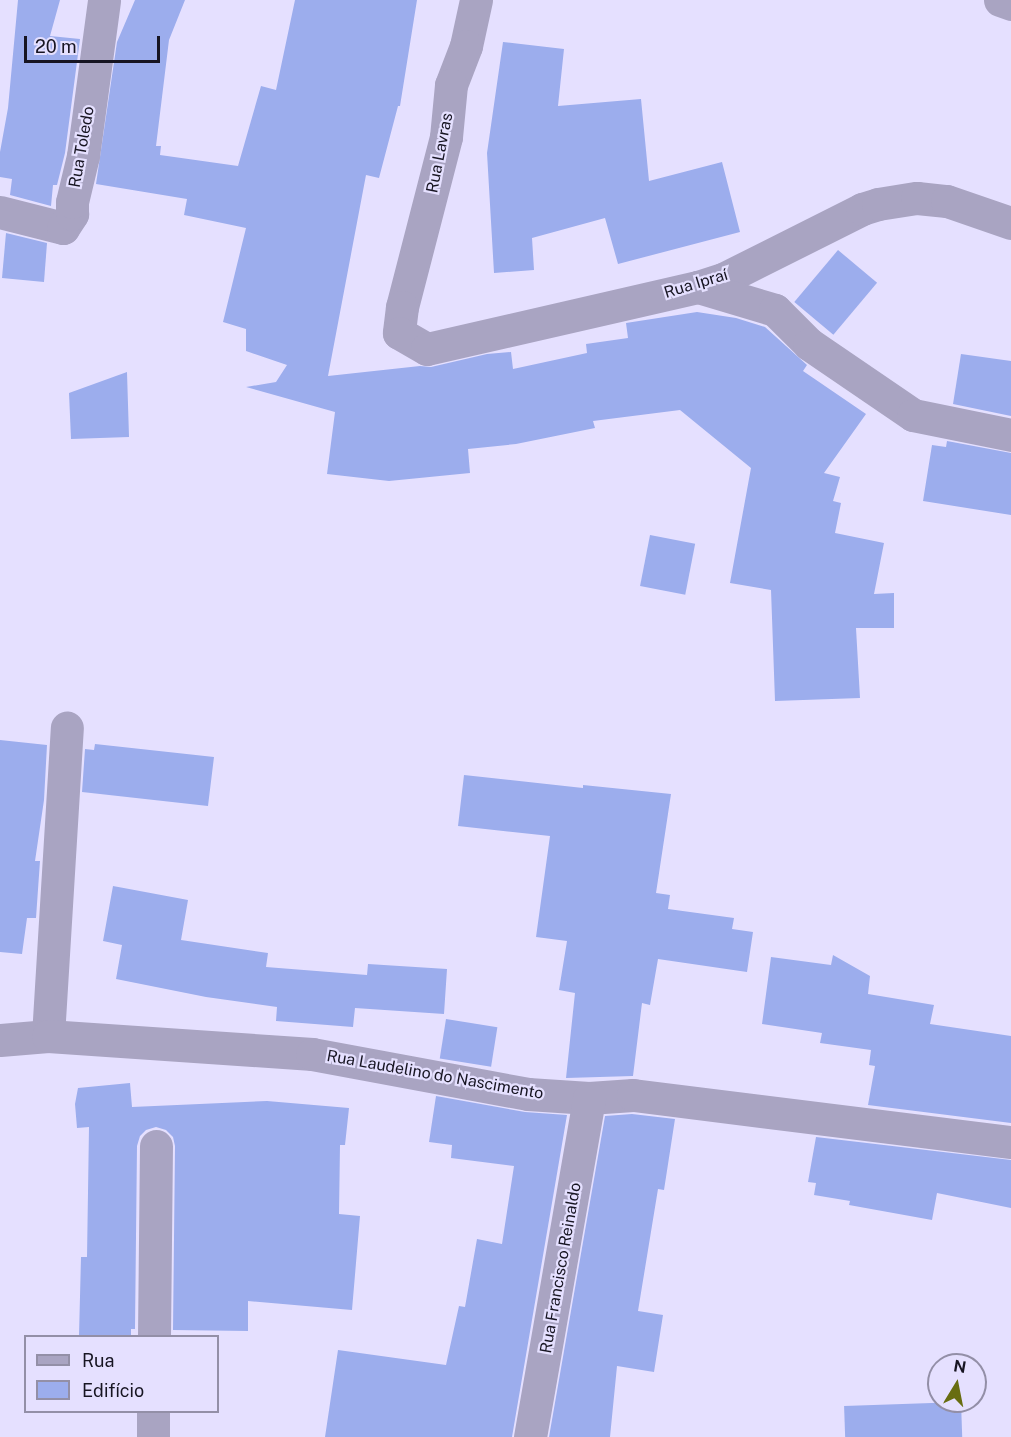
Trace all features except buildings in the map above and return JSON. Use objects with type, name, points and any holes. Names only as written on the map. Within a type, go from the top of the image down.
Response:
[{"type":"street","name":"Rua Toledo","points":[[0,212],[63,228],[72,214],[72,202],[83,156],[104,0]]},
{"type":"street","name":"Rua Lavras","points":[[402,307],[446,137],[451,85],[466,46],[476,0]]},
{"type":"street","points":[[1000,0],[1011,4]]},
{"type":"street","name":"Rua Ipraí","points":[[402,307],[399,333],[427,350],[723,279],[862,208],[878,204],[917,198],[946,201],[1011,222]]},
{"type":"street","points":[[698,286],[775,310],[809,344],[913,414],[1011,435]]},
{"type":"street","points":[[48,1036],[67,728]]},
{"type":"street","name":"Rua Laudelino do Nascimento","points":[[0,1040],[48,1036],[312,1054],[528,1094],[589,1098],[633,1095],[1011,1142]]},
{"type":"street","name":"Rua Francisco Reinaldo","points":[[530,1437],[589,1098]]},
{"type":"street","points":[[154,1335],[156,1146]]},
{"type":"street","points":[[153,1413],[153,1437]]}]
